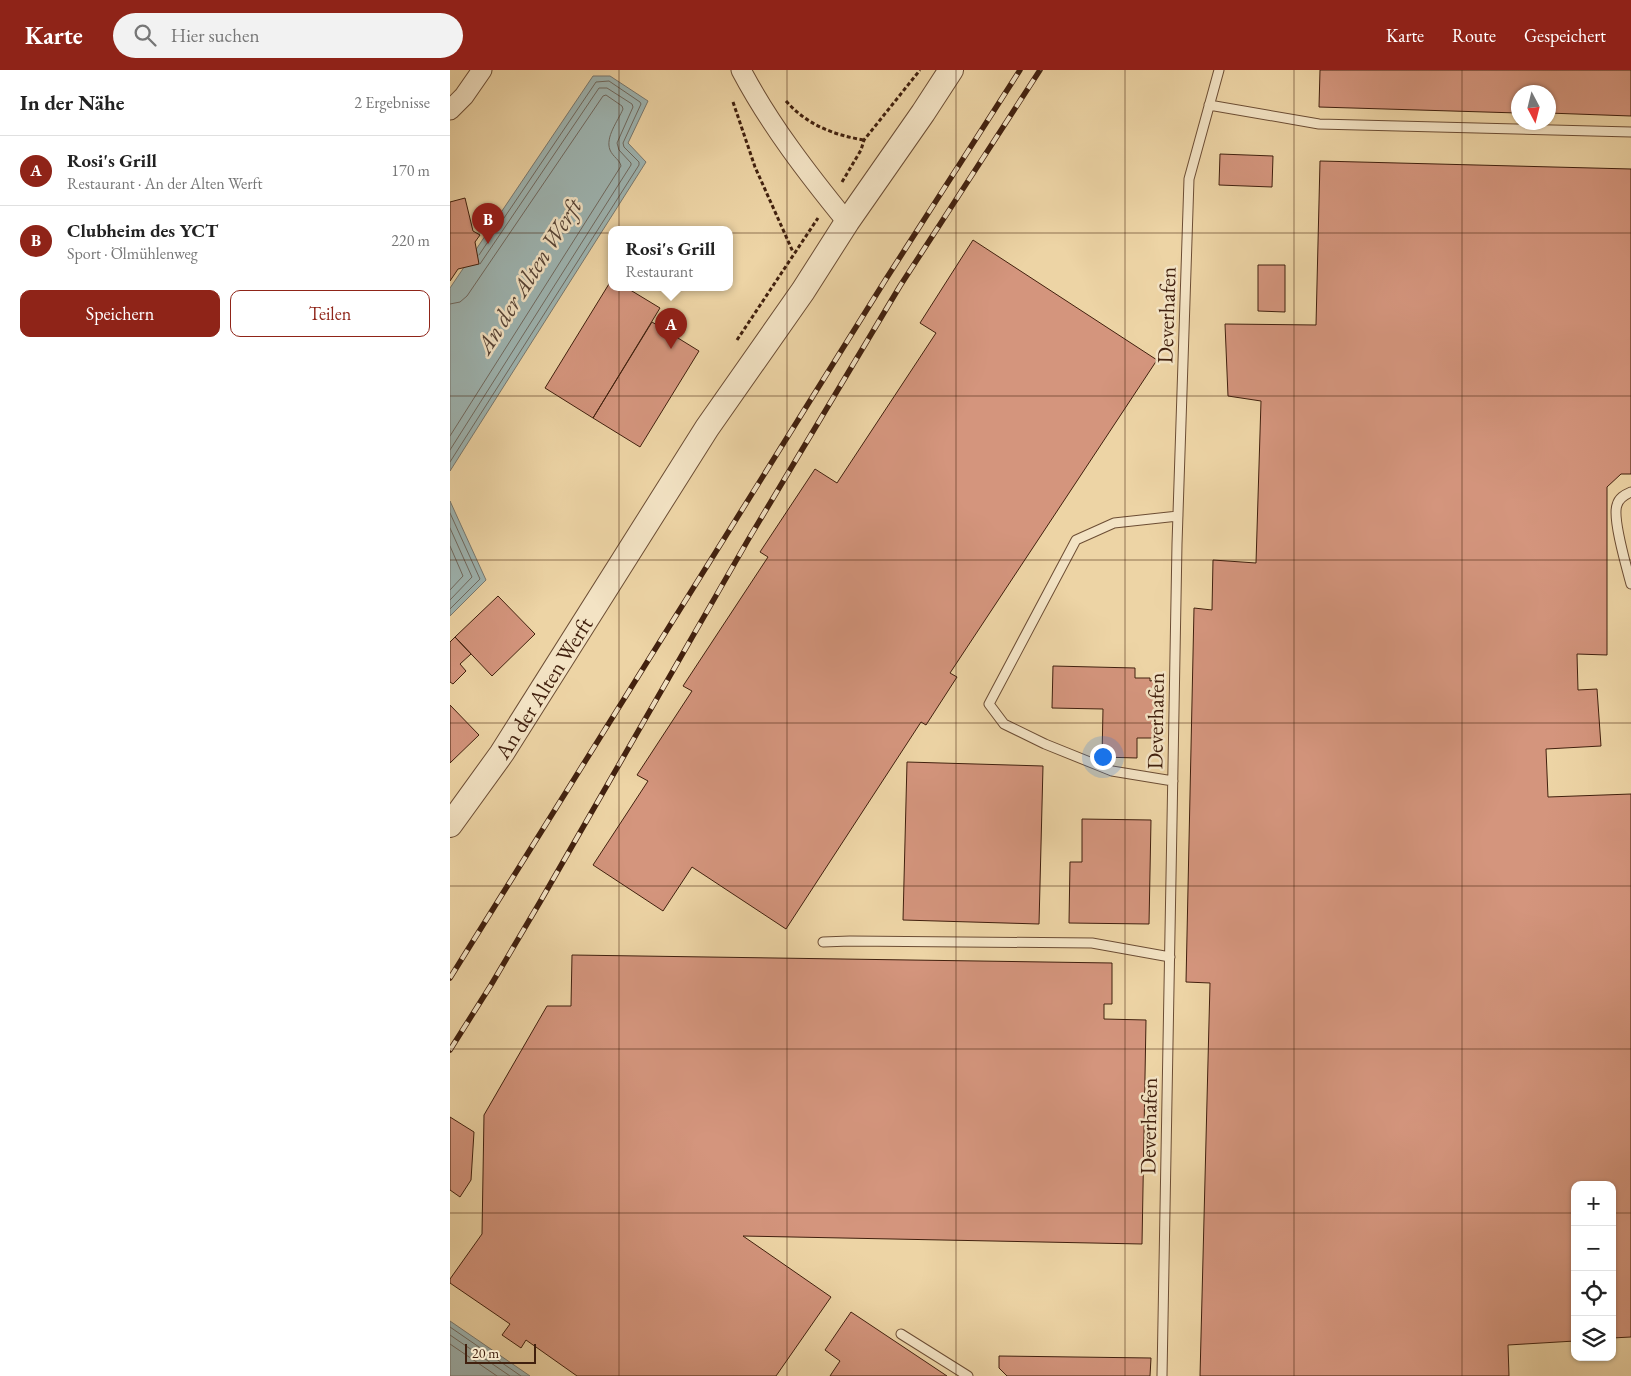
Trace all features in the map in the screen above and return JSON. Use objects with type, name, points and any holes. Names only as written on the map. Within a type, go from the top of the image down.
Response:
[{"type":"street","points":[[450,110],[464,96],[482,70]]},
{"type":"street","points":[[741,70],[754,95],[788,145],[847,222]]},
{"type":"street","name":"An der Alten Werft","points":[[450,825],[502,754],[707,428],[803,291],[847,222],[951,70]]},
{"type":"lane","name":"Deverhafen","points":[[1162,1376],[1178,516],[1189,179],[1219,70]]},
{"type":"lane","points":[[1209,105],[1319,124],[1631,132]]},
{"type":"lane","points":[[1631,492],[1623,496],[1616,506],[1618,531],[1631,584]]},
{"type":"lane","points":[[1173,781],[1112,771],[1045,744],[1004,724],[989,704],[1076,540],[1114,523],[1178,516]]},
{"type":"lane","points":[[823,942],[1092,943],[1170,958]]},
{"type":"lane","points":[[900,1334],[968,1376]]},
{"type":"path","points":[[731,97],[755,167],[794,252],[830,201],[861,150],[864,140],[920,70]]},
{"type":"path","points":[[783,97],[798,113],[810,122],[839,134],[864,140]]},
{"type":"water","points":[[593,76],[610,76],[648,101],[628,143],[646,162],[450,471],[450,288]]},
{"type":"water","points":[[450,501],[486,580],[450,616]]},
{"type":"water","points":[[450,1321],[530,1376],[450,1376]]},
{"type":"building","points":[[1320,70],[1631,70],[1631,116],[1556,113],[1556,85],[1511,85],[1511,113],[1319,107]]},
{"type":"building","points":[[1220,154],[1273,156],[1272,187],[1219,185]]},
{"type":"building","points":[[1320,161],[1631,169],[1631,474],[1621,474],[1607,487],[1607,655],[1577,654],[1578,690],[1597,689],[1601,746],[1546,749],[1548,797],[1631,794],[1631,1337],[1616,1338],[1616,1181],[1571,1181],[1571,1341],[1508,1345],[1509,1376],[1200,1376],[1210,983],[1186,982],[1194,608],[1212,610],[1213,560],[1256,563],[1261,401],[1228,396],[1225,324],[1316,325]]},
{"type":"building","points":[[465,198],[473,231],[480,235],[475,242],[479,264],[458,269],[450,281],[450,202]]},
{"type":"building","points":[[973,240],[1157,360],[950,673],[957,677],[926,725],[921,722],[786,929],[692,867],[663,911],[593,865],[648,781],[637,775],[692,691],[683,686],[768,557],[760,552],[815,469],[837,483],[936,333],[920,323]]},
{"type":"building","points":[[1258,265],[1285,265],[1285,312],[1258,311]]},
{"type":"building","points":[[608,286],[608,291],[632,291],[660,308],[593,418],[545,388]]},
{"type":"building","points":[[652,322],[699,351],[640,447],[593,418]]},
{"type":"building","points":[[498,596],[535,634],[492,676],[455,637]]},
{"type":"building","points":[[455,637],[471,654],[460,664],[466,671],[453,684],[450,682],[450,642]]},
{"type":"building","points":[[1053,666],[1135,668],[1135,678],[1155,680],[1154,738],[1137,738],[1137,758],[1102,757],[1103,709],[1052,708]]},
{"type":"building","points":[[450,705],[479,735],[450,763]]},
{"type":"building","points":[[907,762],[1043,766],[1039,924],[903,920]]},
{"type":"building","points":[[1082,819],[1151,820],[1149,924],[1069,923],[1070,862],[1082,862]]},
{"type":"building","points":[[572,955],[1112,963],[1112,1004],[1104,1004],[1104,1019],[1146,1020],[1142,1244],[743,1236],[831,1297],[776,1376],[577,1376],[526,1340],[521,1348],[502,1335],[510,1324],[450,1283],[450,1279],[482,1234],[484,1115],[547,1006],[571,1006]]},
{"type":"building","points":[[450,1117],[474,1132],[471,1180],[460,1197],[450,1190]]},
{"type":"building","points":[[851,1312],[947,1376],[830,1376],[840,1361],[825,1350]]},
{"type":"building","points":[[999,1356],[1151,1358],[1150,1376],[1007,1376],[999,1368]]},
{"type":"railway","points":[[450,978],[886,279],[1020,70]]},
{"type":"railway","points":[[450,1050],[540,902],[748,540],[900,286],[1040,70]]},
{"type":"place","name":"Clubheim des YCT","points":[[488,244]]},
{"type":"place","name":"Rosi's Grill","points":[[671,349]]}]
